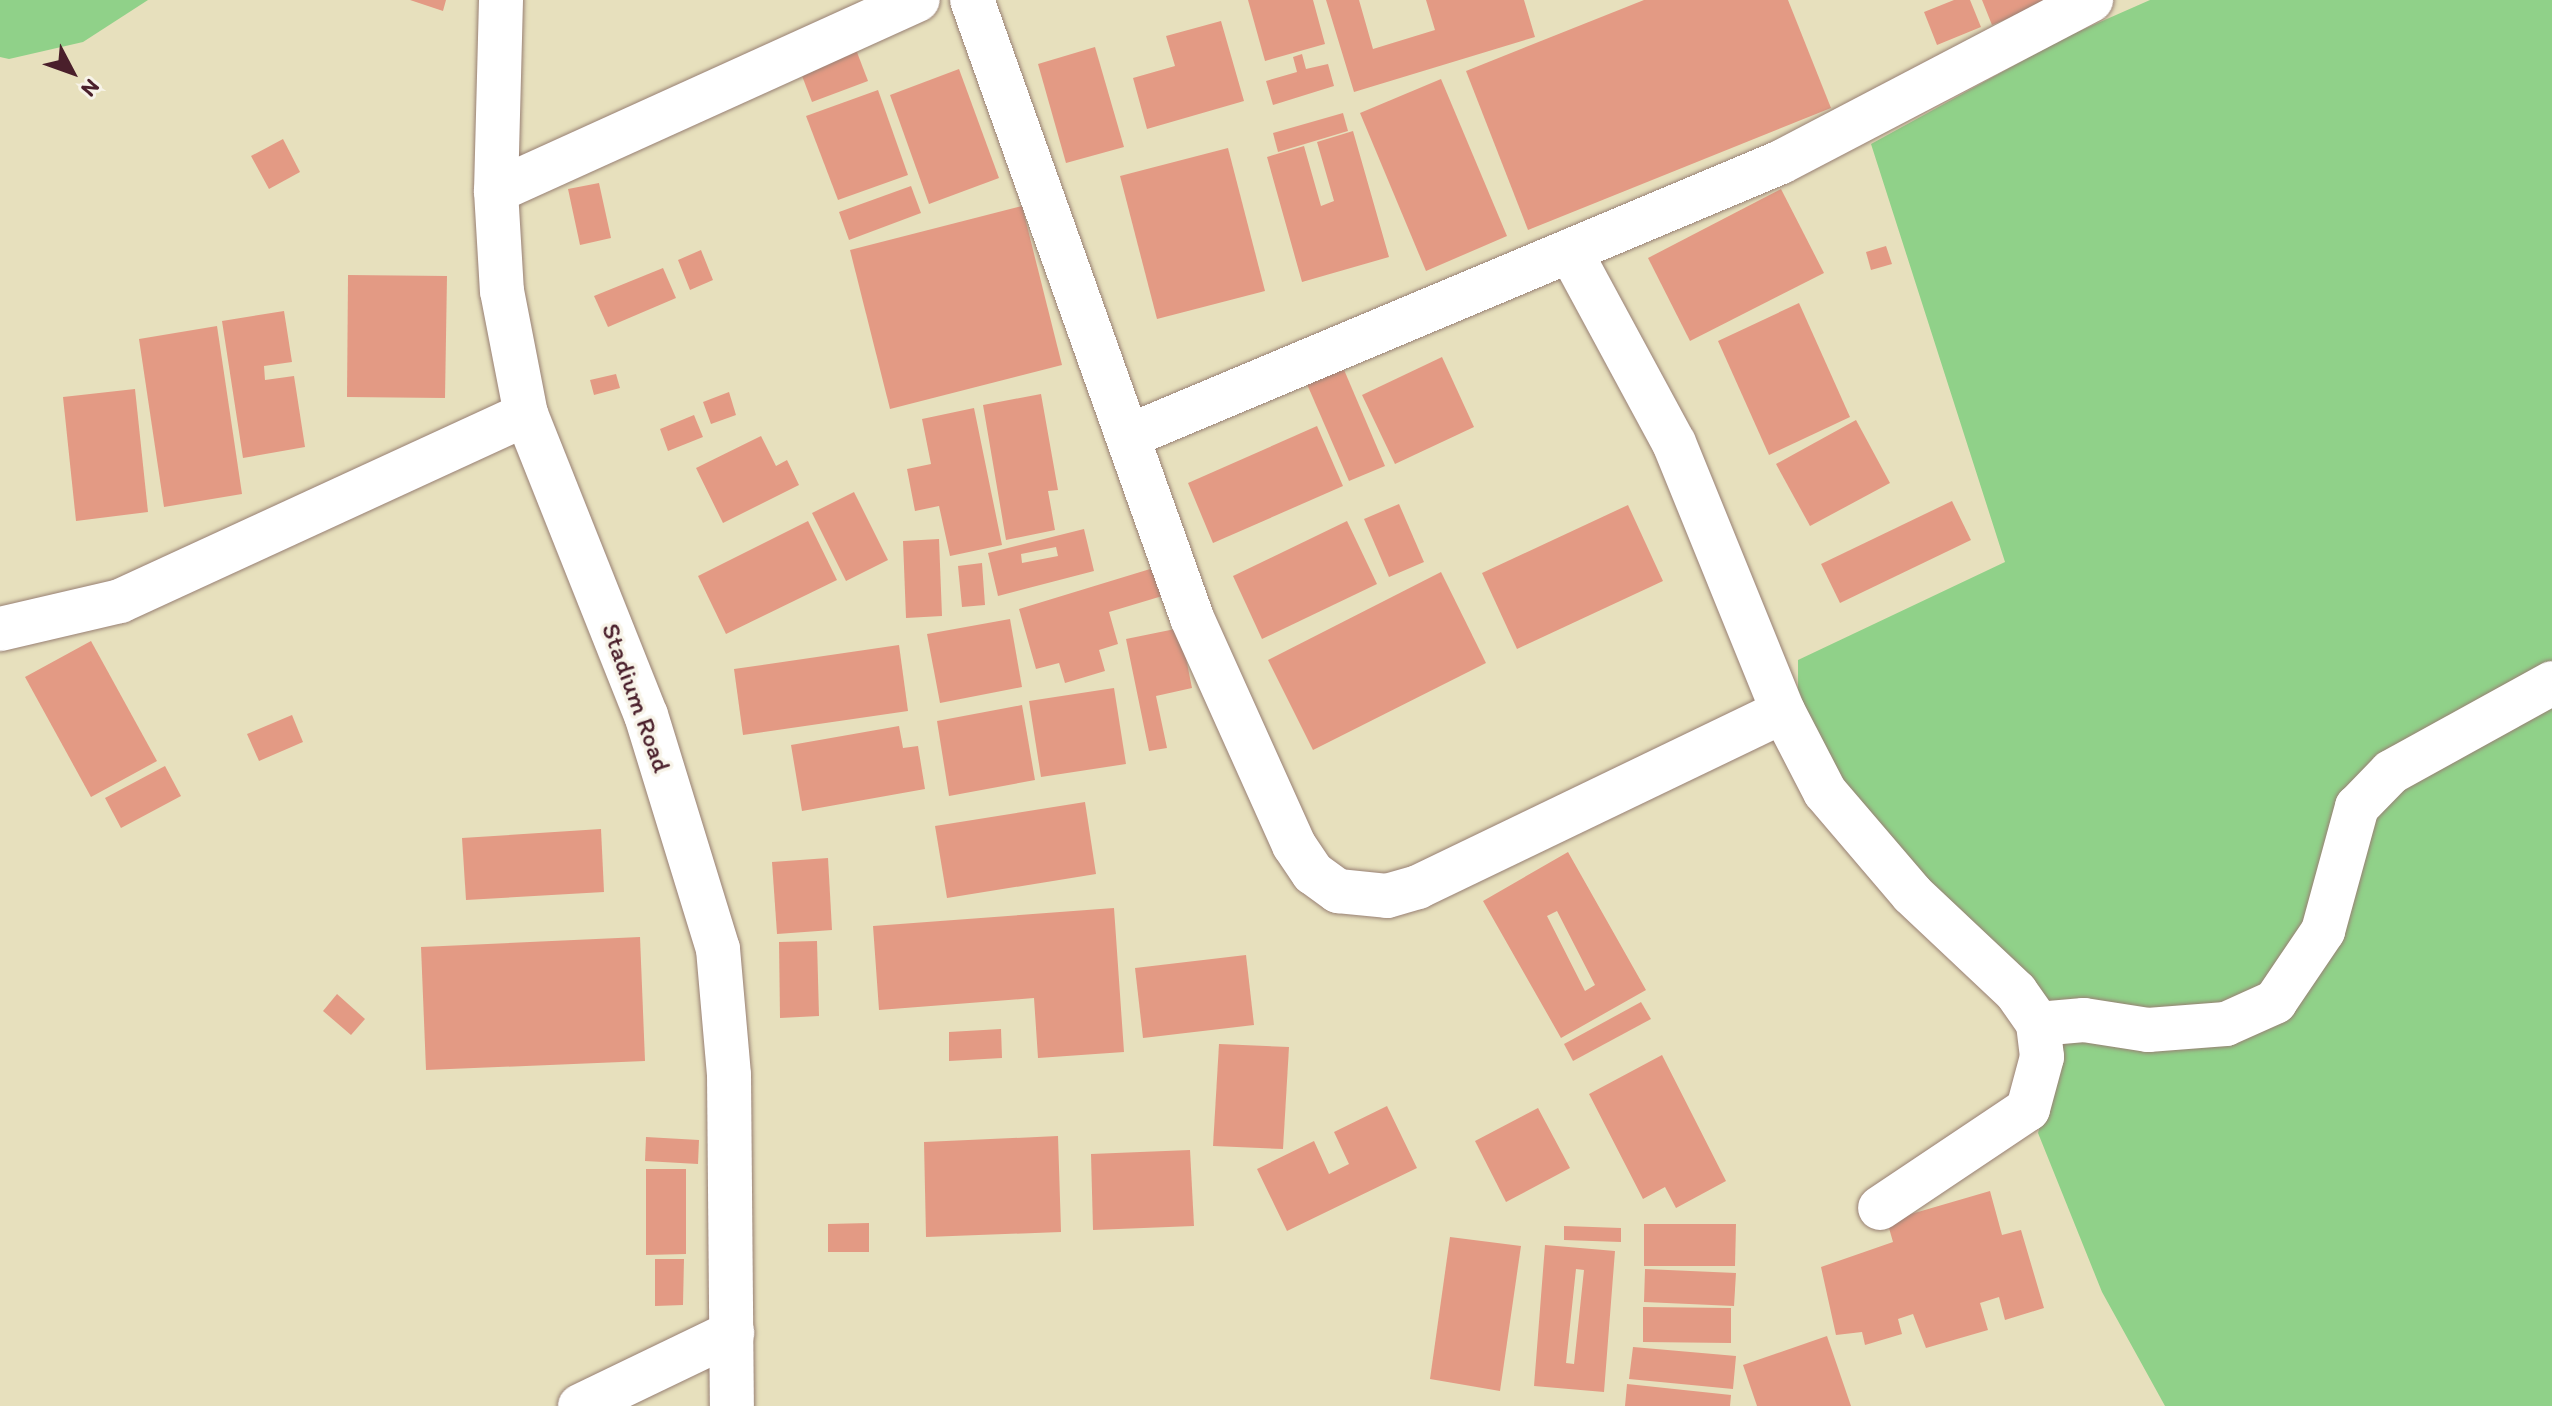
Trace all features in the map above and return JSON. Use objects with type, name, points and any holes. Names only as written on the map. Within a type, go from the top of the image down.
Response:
[{"type":"street","name":"Stadium Road","points":[[501,0],[496,191],[502,291],[526,414],[646,715],[718,949],[729,1075],[732,1406]]},
{"type":"street","points":[[496,191],[918,0]]},
{"type":"street","points":[[972,0],[1192,618],[1294,845],[1313,873],[1338,891],[1387,896],[1418,887],[1783,711]]},
{"type":"street","points":[[1129,436],[1781,162],[2091,0]]},
{"type":"street","points":[[1570,251],[1674,443],[1783,711],[1825,792],[1912,894],[2016,992],[2038,1024],[2042,1057],[2028,1109],[1880,1208]]},
{"type":"street","points":[[0,629],[120,601],[526,414]]},
{"type":"street","points":[[2038,1024],[2084,1020],[2148,1030],[2226,1024],[2275,1002],[2323,931],[2357,807],[2391,772],[2552,683]]},
{"type":"street","points":[[580,1406],[732,1333]]},
{"type":"green space","points":[[0,0],[148,0],[83,42],[9,59],[0,57]]},
{"type":"green space","points":[[2150,0],[2552,0],[2552,1406],[2165,1406],[2102,1292],[2038,1133],[2061,1042],[2049,1004],[1866,827],[1798,719],[1798,660],[2005,562],[1871,144],[2066,37]]},
{"type":"building","points":[[410,0],[446,0],[443,11]]},
{"type":"building","points":[[1248,0],[1313,0],[1325,44],[1265,61]]},
{"type":"building","points":[[1326,0],[1359,0],[1373,49],[1435,30],[1426,0],[1524,0],[1535,37],[1354,92]]},
{"type":"building","points":[[1644,0],[1788,0],[1831,108],[1528,230],[1466,71]]},
{"type":"building","points":[[1954,0],[1970,0],[1981,27],[1937,45],[1924,12]]},
{"type":"building","points":[[1982,0],[2054,0],[1992,25]]},
{"type":"building","points":[[1221,21],[1244,101],[1147,129],[1133,78],[1175,66],[1166,36]]},
{"type":"building","points":[[855,47],[868,81],[812,102],[799,68]]},
{"type":"building","points":[[1095,47],[1124,147],[1066,163],[1038,64]]},
{"type":"building","points":[[1302,54],[1306,69],[1328,64],[1334,86],[1273,105],[1266,81],[1297,72],[1293,57]]},
{"type":"building","points":[[959,69],[999,178],[929,204],[890,95]]},
{"type":"building","points":[[1441,79],[1507,236],[1426,271],[1360,113]]},
{"type":"building","points":[[878,90],[908,175],[838,200],[806,116]]},
{"type":"building","points":[[1343,113],[1348,131],[1278,152],[1273,133]]},
{"type":"building","points":[[1353,131],[1389,257],[1302,282],[1267,157],[1304,146],[1321,206],[1334,201],[1317,142]]},
{"type":"building","points":[[283,139],[300,172],[269,189],[251,156]]},
{"type":"building","points":[[1228,148],[1265,291],[1157,319],[1120,176]]},
{"type":"building","points":[[599,183],[611,238],[580,245],[568,189]]},
{"type":"building","points":[[911,186],[921,213],[849,240],[839,212]]},
{"type":"building","points":[[1781,189],[1824,273],[1690,341],[1648,258]]},
{"type":"building","points":[[1022,206],[1062,365],[890,409],[850,250]]},
{"type":"building","points":[[1886,246],[1892,264],[1871,270],[1866,252]]},
{"type":"building","points":[[701,250],[713,280],[690,290],[678,260]]},
{"type":"building","points":[[663,268],[676,298],[608,327],[594,296]]},
{"type":"building","points":[[348,275],[447,276],[445,398],[347,397]]},
{"type":"building","points":[[1799,303],[1850,417],[1769,455],[1718,341]]},
{"type":"building","points":[[284,311],[292,362],[264,366],[265,380],[294,376],[305,447],[243,458],[222,321]]},
{"type":"building","points":[[217,326],[242,494],[164,507],[139,339]]},
{"type":"building","points":[[1442,357],[1474,427],[1395,464],[1362,395]]},
{"type":"building","points":[[1339,358],[1385,466],[1349,481],[1303,375]]},
{"type":"building","points":[[616,374],[620,388],[594,395],[590,380]]},
{"type":"building","points":[[135,389],[148,512],[76,521],[63,397]]},
{"type":"building","points":[[729,392],[736,415],[711,424],[703,402]]},
{"type":"building","points":[[1041,394],[1058,490],[1048,491],[1055,530],[1006,540],[983,405]]},
{"type":"building","points":[[974,408],[1002,545],[950,556],[939,506],[915,511],[907,469],[931,464],[922,419]]},
{"type":"building","points":[[694,415],[703,437],[668,451],[660,429]]},
{"type":"building","points":[[1856,420],[1890,483],[1810,526],[1776,464]]},
{"type":"building","points":[[1317,426],[1343,486],[1213,543],[1188,483]]},
{"type":"building","points":[[761,436],[776,466],[787,460],[799,485],[723,523],[696,468]]},
{"type":"building","points":[[854,492],[888,560],[846,581],[812,513]]},
{"type":"building","points":[[1952,501],[1971,540],[1840,603],[1821,564]]},
{"type":"building","points":[[1399,504],[1424,562],[1389,577],[1364,519]]},
{"type":"building","points":[[1628,505],[1663,581],[1517,649],[1482,573]]},
{"type":"building","points":[[808,521],[837,580],[726,634],[698,576]]},
{"type":"building","points":[[1347,521],[1377,584],[1262,639],[1233,576]]},
{"type":"building","points":[[1084,529],[1094,571],[998,596],[988,553]],"holes":[[[1056,547],[1058,556],[1022,563],[1021,554]]]},
{"type":"building","points":[[939,539],[942,616],[906,618],[903,541]]},
{"type":"building","points":[[982,563],[985,605],[962,607],[958,566]]},
{"type":"building","points":[[1160,566],[1169,594],[1109,612],[1118,644],[1099,650],[1105,671],[1065,683],[1059,663],[1036,669],[1019,609]]},
{"type":"building","points":[[1441,572],[1486,663],[1313,750],[1268,660]]},
{"type":"building","points":[[1010,619],[1022,687],[940,703],[927,634]]},
{"type":"building","points":[[1180,628],[1192,688],[1156,696],[1167,748],[1149,751],[1126,639]]},
{"type":"building","points":[[91,641],[157,761],[91,797],[25,677]]},
{"type":"building","points":[[899,645],[908,711],[743,735],[734,669]]},
{"type":"building","points":[[1114,688],[1126,764],[1041,777],[1029,701]]},
{"type":"building","points":[[1022,705],[1035,780],[949,796],[937,721]]},
{"type":"building","points":[[292,715],[303,742],[259,761],[247,734]]},
{"type":"building","points":[[899,726],[903,748],[918,746],[925,789],[802,811],[791,745]]},
{"type":"building","points":[[165,766],[181,796],[121,828],[105,798]]},
{"type":"building","points":[[1085,802],[1096,874],[947,898],[935,826]]},
{"type":"building","points":[[601,829],[604,892],[466,900],[462,838]]},
{"type":"building","points":[[1568,852],[1646,990],[1561,1038],[1483,901]],"holes":[[[1557,911],[1595,985],[1585,991],[1547,916]]]},
{"type":"building","points":[[828,858],[832,930],[777,934],[772,862]]},
{"type":"building","points":[[1114,908],[1124,1052],[1038,1058],[1034,998],[879,1010],[873,926]]},
{"type":"building","points":[[640,937],[645,1061],[426,1070],[421,947]]},
{"type":"building","points":[[817,941],[819,1016],[780,1018],[779,942]]},
{"type":"building","points":[[1246,955],[1254,1025],[1143,1038],[1135,968]]},
{"type":"building","points":[[337,994],[365,1019],[351,1035],[323,1011]]},
{"type":"building","points":[[1641,1002],[1651,1019],[1573,1061],[1564,1044]]},
{"type":"building","points":[[1001,1029],[1002,1058],[949,1061],[949,1032]]},
{"type":"building","points":[[1219,1044],[1289,1047],[1283,1149],[1213,1146]]},
{"type":"building","points":[[1662,1055],[1726,1181],[1676,1208],[1665,1187],[1643,1199],[1589,1094]]},
{"type":"building","points":[[1387,1106],[1417,1168],[1287,1231],[1257,1169],[1314,1141],[1329,1174],[1349,1164],[1334,1132]]},
{"type":"building","points":[[1538,1108],[1570,1168],[1506,1202],[1475,1141]]},
{"type":"building","points":[[1058,1136],[1061,1232],[926,1237],[924,1142]]},
{"type":"building","points":[[646,1137],[699,1140],[698,1164],[645,1161]]},
{"type":"building","points":[[1190,1150],[1194,1226],[1093,1230],[1091,1154]]},
{"type":"building","points":[[646,1169],[686,1169],[686,1254],[646,1255]]},
{"type":"building","points":[[1990,1191],[2002,1235],[2021,1230],[2044,1308],[2005,1320],[1999,1297],[1980,1303],[1988,1330],[1926,1348],[1913,1314],[1898,1319],[1902,1334],[1865,1345],[1862,1332],[1836,1335],[1821,1267],[1893,1242],[1887,1221]]},
{"type":"building","points":[[869,1223],[869,1252],[828,1252],[828,1224]]},
{"type":"building","points":[[1644,1224],[1736,1224],[1735,1266],[1644,1266]]},
{"type":"building","points":[[1564,1226],[1621,1228],[1621,1242],[1564,1240]]},
{"type":"building","points":[[1450,1237],[1521,1246],[1500,1391],[1430,1379]]},
{"type":"building","points":[[1545,1245],[1615,1251],[1604,1392],[1534,1386]],"holes":[[[1576,1269],[1584,1270],[1574,1364],[1566,1363]]]},
{"type":"building","points":[[655,1259],[684,1259],[683,1305],[655,1306]]},
{"type":"building","points":[[1645,1269],[1736,1273],[1734,1306],[1644,1302]]},
{"type":"building","points":[[1643,1307],[1731,1308],[1731,1343],[1643,1342]]},
{"type":"building","points":[[1827,1336],[1851,1406],[1757,1406],[1743,1365]]},
{"type":"building","points":[[1633,1347],[1736,1356],[1733,1389],[1629,1379]]},
{"type":"building","points":[[1627,1384],[1731,1395],[1730,1406],[1625,1406]]}]
